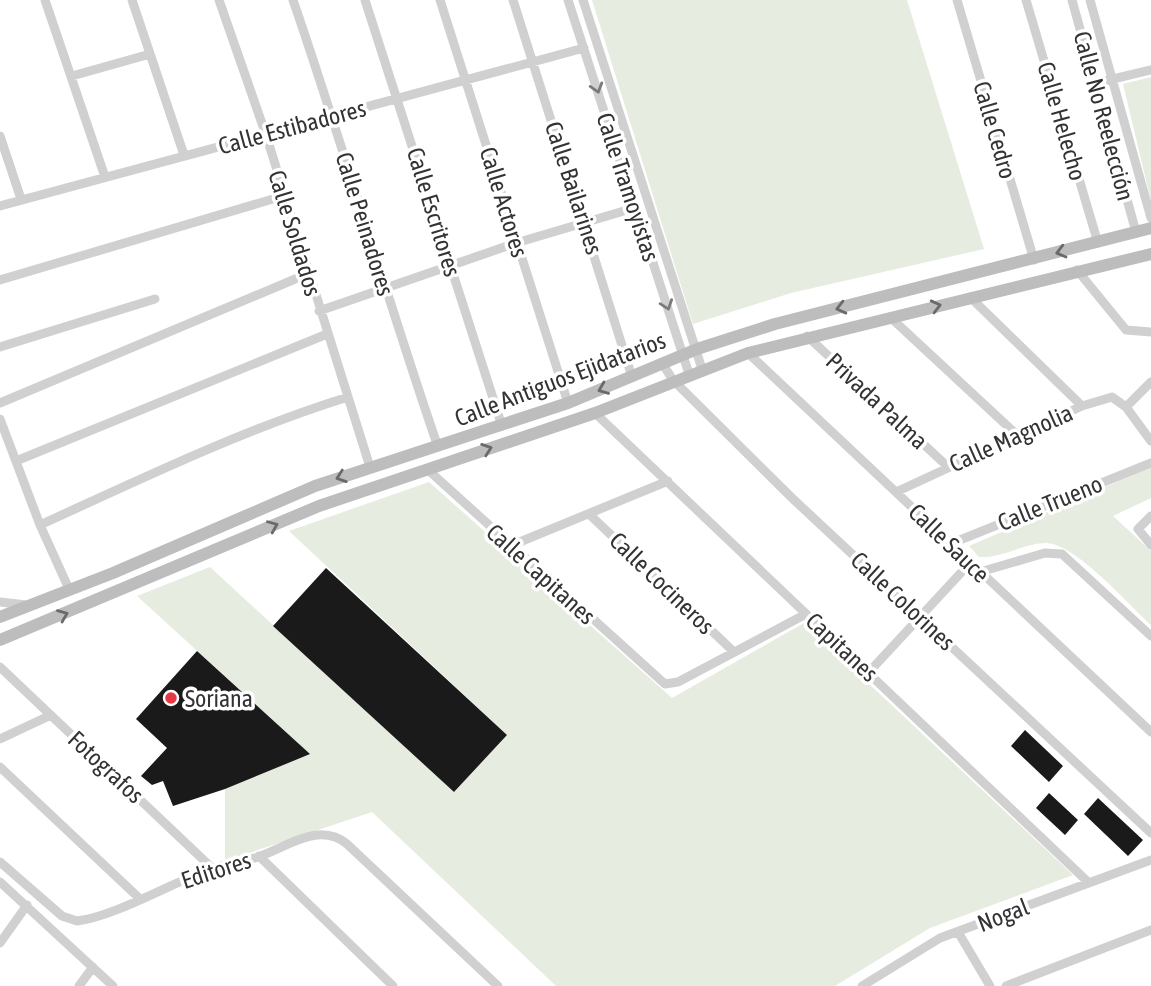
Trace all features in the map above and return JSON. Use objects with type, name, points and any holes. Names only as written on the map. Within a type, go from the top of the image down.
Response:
[{"type":"street","points":[[45,0],[105,177]]},
{"type":"street","points":[[132,0],[184,155]]},
{"type":"street","name":"Calle Soldados","points":[[219,0],[266,135],[307,274],[370,467]]},
{"type":"street","name":"Calle Peinadores","points":[[293,0],[333,116],[383,287],[438,447]]},
{"type":"street","name":"Calle Escritores","points":[[365,0],[502,425]]},
{"type":"street","name":"Calle Actores","points":[[440,0],[568,403]]},
{"type":"street","name":"Calle Bailarines","points":[[513,0],[632,377]]},
{"type":"street","name":"Calle Tramoyistas","points":[[568,0],[689,374]]},
{"type":"street","name":"Calle Tramoyistas","points":[[583,0],[702,369]]},
{"type":"street","name":"Calle Cedro","points":[[957,0],[1034,260]]},
{"type":"street","name":"Calle Helecho","points":[[1026,0],[1098,243]]},
{"type":"street","name":"Calle No Reelección","points":[[1072,0],[1136,232]]},
{"type":"street","name":"Calle No Reelección","points":[[1090,0],[1151,218]]},
{"type":"street","name":"Calle Estibadores","points":[[0,206],[584,48]]},
{"type":"street","points":[[72,76],[150,54]]},
{"type":"street","points":[[1096,83],[1151,69]]},
{"type":"street","points":[[0,136],[21,199]]},
{"type":"street","points":[[0,280],[283,197]]},
{"type":"street","points":[[319,311],[516,243],[634,208]]},
{"type":"street","name":"Calle Antiguos Ejidatarios","points":[[0,617],[316,486],[568,403],[697,349],[775,324],[1151,228]]},
{"type":"street","name":"Calle Antiguos Ejidatarios","points":[[0,640],[319,506],[595,413],[673,380],[748,353],[807,336],[1151,254]]},
{"type":"street","points":[[1077,270],[1125,330],[1151,332]]},
{"type":"street","points":[[0,403],[307,274]]},
{"type":"street","points":[[970,298],[1082,406]]},
{"type":"street","points":[[0,347],[155,299]]},
{"type":"street","points":[[890,317],[1017,435]]},
{"type":"street","points":[[16,461],[327,334]]},
{"type":"street","name":"Privada Palma","points":[[807,336],[947,467]]},
{"type":"street","name":"Calle Sauce","points":[[748,353],[1151,732]]},
{"type":"street","name":"Calle Colorines","points":[[662,363],[673,380],[792,498],[1151,833]]},
{"type":"street","points":[[1151,382],[1126,407],[1151,441]]},
{"type":"street","points":[[40,525],[233,438],[348,397]]},
{"type":"street","name":"Calle Magnolia","points":[[896,492],[1082,406],[1112,397],[1126,407]]},
{"type":"street","name":"Capitanes","points":[[595,413],[1088,881]]},
{"type":"street","points":[[0,419],[40,525],[69,589]]},
{"type":"street","name":"Calle Trueno","points":[[950,544],[1151,463]]},
{"type":"street","name":"Calle Capitanes","points":[[427,469],[656,678],[671,685],[734,652]]},
{"type":"street","points":[[510,546],[668,481]]},
{"type":"street","name":"Calle Cocineros","points":[[589,514],[734,652]]},
{"type":"street","points":[[1151,516],[1138,529],[1151,545]]},
{"type":"street","points":[[980,572],[1045,553],[1062,554],[1151,636]]},
{"type":"street","points":[[869,673],[970,563]]},
{"type":"street","points":[[0,602],[28,605]]},
{"type":"street","points":[[734,652],[806,614]]},
{"type":"street","name":"Fotografos","points":[[0,667],[212,868]]},
{"type":"street","points":[[0,739],[51,715]]},
{"type":"street","points":[[0,767],[139,898]]},
{"type":"street","name":"Editores","points":[[0,862],[62,916],[76,921],[85,920],[212,868],[259,856],[289,842],[322,834],[333,835],[347,844],[498,986]]},
{"type":"street","points":[[259,856],[393,986]]},
{"type":"street","name":"Nogal","points":[[862,986],[924,947],[958,932],[1088,881],[1151,860]]},
{"type":"street","points":[[0,882],[113,986]]},
{"type":"street","points":[[0,943],[27,905]]},
{"type":"street","points":[[1008,986],[1151,931]]},
{"type":"street","points":[[958,932],[990,986]]},
{"type":"street","points":[[79,986],[93,967]]},
{"type":"shaded area","points":[[592,0],[907,0],[984,249],[791,293],[693,324]]},
{"type":"shaded area","points":[[1151,77],[1151,201],[1123,84]]},
{"type":"shaded area","points":[[1151,467],[1151,498],[1113,516],[1151,551],[1151,625],[1086,564],[1058,546],[1046,543],[1030,545],[997,555],[979,557],[969,546]]},
{"type":"shaded area","points":[[429,482],[672,698],[804,623],[1073,875],[930,928],[835,986],[556,986],[372,812],[225,861],[225,789],[309,753],[137,596],[210,567],[454,792],[507,735],[289,531]]},
{"type":"building","points":[[326,568],[507,735],[454,792],[273,626]]},
{"type":"building","points":[[197,651],[310,754],[225,789],[173,806],[163,781],[152,785],[141,776],[167,748],[136,719]]},
{"type":"building","points":[[1025,730],[1063,766],[1049,782],[1011,746]]},
{"type":"building","points":[[1049,793],[1078,820],[1065,835],[1036,808]]},
{"type":"building","points":[[1098,798],[1143,840],[1128,856],[1084,814]]},
{"type":"place","name":"Soriana","points":[[171,698]]}]
